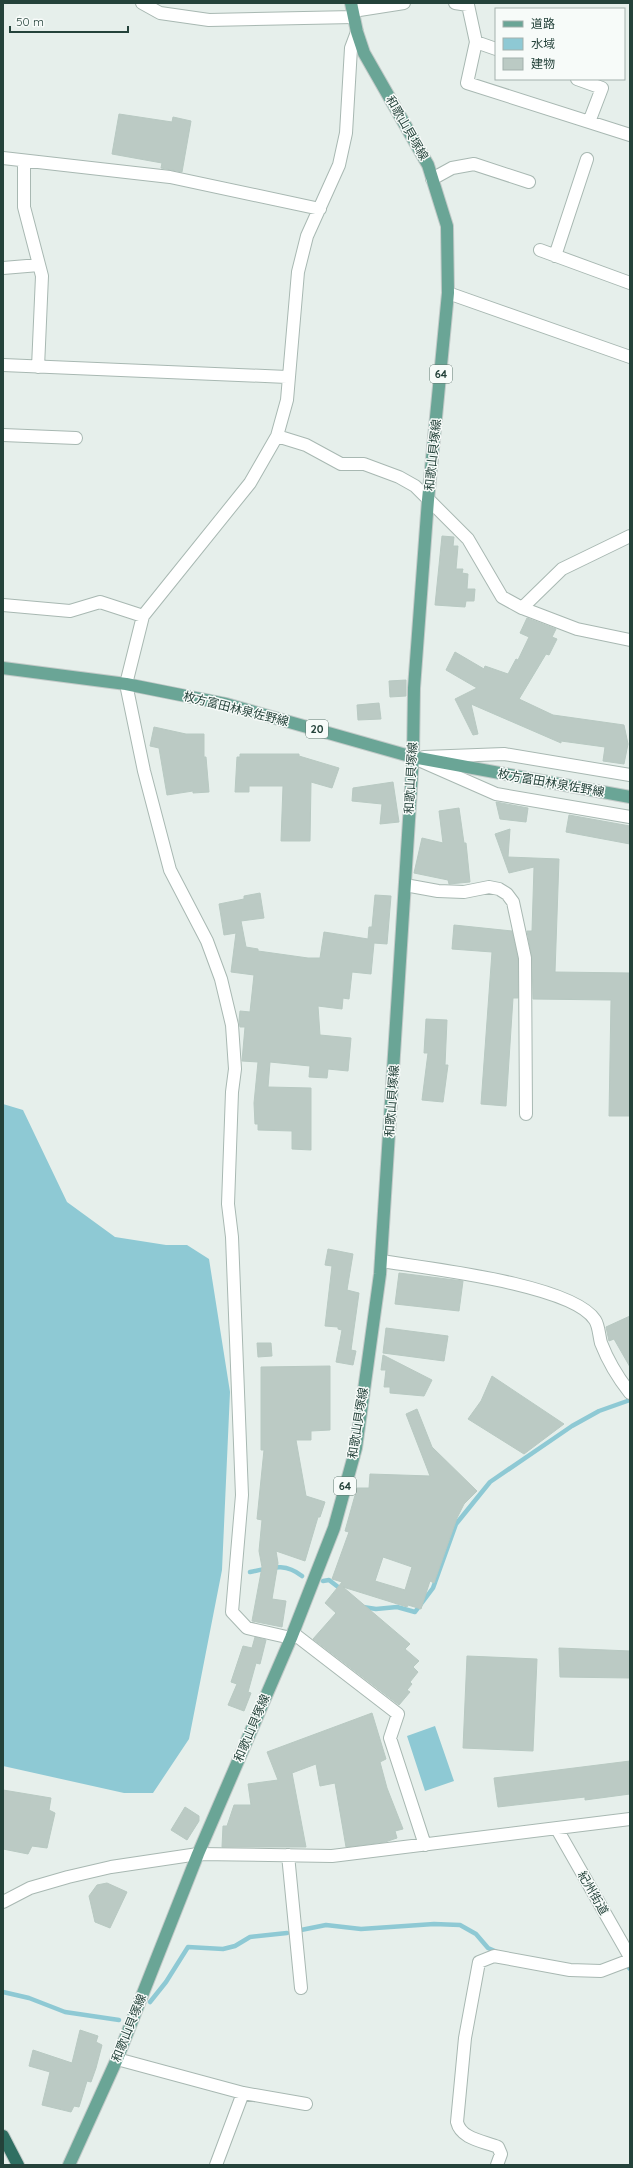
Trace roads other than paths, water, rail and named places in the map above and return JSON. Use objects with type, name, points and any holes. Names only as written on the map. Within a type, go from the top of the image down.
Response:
[{"type":"highway","points":[[3,2136],[18,2165]]},
{"type":"main road","name":"和歌山貝塚線","points":[[69,2165],[117,2059],[198,1854],[292,1636],[334,1528],[356,1448],[381,1261],[406,885],[413,757],[414,688],[428,500],[448,293],[446,226],[428,165],[364,53],[357,32],[353,10]]},
{"type":"main road","name":"枚方富田林泉佐野線","points":[[3,668],[126,684],[226,704],[413,757],[630,797]]},
{"type":"street","points":[[142,3],[160,13],[208,20],[353,10],[404,3]]},
{"type":"street","points":[[455,3],[468,5],[476,42],[467,83],[630,135]]},
{"type":"street","points":[[357,32],[351,48],[346,133],[339,165],[308,236],[298,272],[287,377],[287,400],[277,436],[250,483],[143,616],[126,684],[144,771],[170,870],[207,941],[221,979],[232,1025],[235,1069],[232,1092],[228,1204],[232,1236],[242,1495],[232,1612],[247,1628],[292,1636],[398,1714],[390,1738],[425,1845]]},
{"type":"street","points":[[476,42],[495,49]]},
{"type":"street","points":[[580,80],[602,88],[589,122]]},
{"type":"street","points":[[3,158],[170,177],[320,209]]},
{"type":"street","points":[[555,256],[588,159]]},
{"type":"street","points":[[24,161],[24,207],[42,276],[38,367]]},
{"type":"street","points":[[432,179],[452,168],[474,164],[530,182]]},
{"type":"street","points":[[540,250],[630,283]]},
{"type":"street","points":[[3,268],[39,265]]},
{"type":"street","points":[[448,293],[630,357]]},
{"type":"street","points":[[3,365],[287,377]]},
{"type":"street","points":[[3,435],[76,438]]},
{"type":"street","points":[[277,436],[306,445],[342,464],[364,464],[399,477],[414,486],[468,539],[502,597],[522,608],[577,629],[630,640]]},
{"type":"street","points":[[522,608],[562,569],[630,536]]},
{"type":"street","points":[[3,605],[70,611],[100,602],[143,616]]},
{"type":"street","points":[[413,757],[504,754],[630,776]]},
{"type":"street","points":[[413,757],[496,794],[630,817]]},
{"type":"street","points":[[406,885],[438,891],[464,892],[489,888],[499,889],[507,894],[513,902],[525,958],[526,1114]]},
{"type":"street","points":[[381,1261],[495,1279],[558,1296],[578,1306],[595,1320],[602,1344],[613,1367],[630,1393]]},
{"type":"street","points":[[3,1902],[30,1888],[68,1877],[111,1867],[198,1854],[332,1856],[630,1819]]},
{"type":"street","name":"紀州街道","points":[[557,1829],[630,1957]]},
{"type":"street","points":[[288,1855],[301,1988]]},
{"type":"street","points":[[497,2165],[501,2154],[498,2146],[465,2135],[459,2129],[457,2122],[465,2038],[479,1962],[494,1956],[570,1970],[601,1971],[630,1960]]},
{"type":"street","points":[[117,2059],[243,2093],[306,2104]]},
{"type":"street","points":[[216,2165],[243,2093]]},
{"type":"water","points":[[3,1104],[23,1110],[67,1202],[115,1237],[166,1245],[187,1245],[209,1259],[230,1392],[222,1570],[189,1739],[153,1793],[124,1793],[3,1766]]},
{"type":"water","points":[[435,1726],[454,1781],[425,1791],[407,1736]]},
{"type":"waterway","points":[[363,1607],[376,1609],[397,1607],[415,1612],[433,1588],[456,1524],[490,1482],[572,1426],[599,1411],[630,1400]]},
{"type":"waterway","points":[[250,1572],[277,1567],[289,1569],[302,1576]]},
{"type":"waterway","points":[[323,1581],[329,1580],[342,1590]]},
{"type":"waterway","points":[[301,1930],[326,1925],[361,1929],[434,1924],[460,1925],[476,1934],[488,1948],[497,1952]]},
{"type":"waterway","points":[[150,2002],[166,1982],[188,1947],[223,1949],[235,1946],[250,1937],[287,1933]]},
{"type":"waterway","points":[[3,1992],[29,1998],[65,2012],[119,2020]]}]
